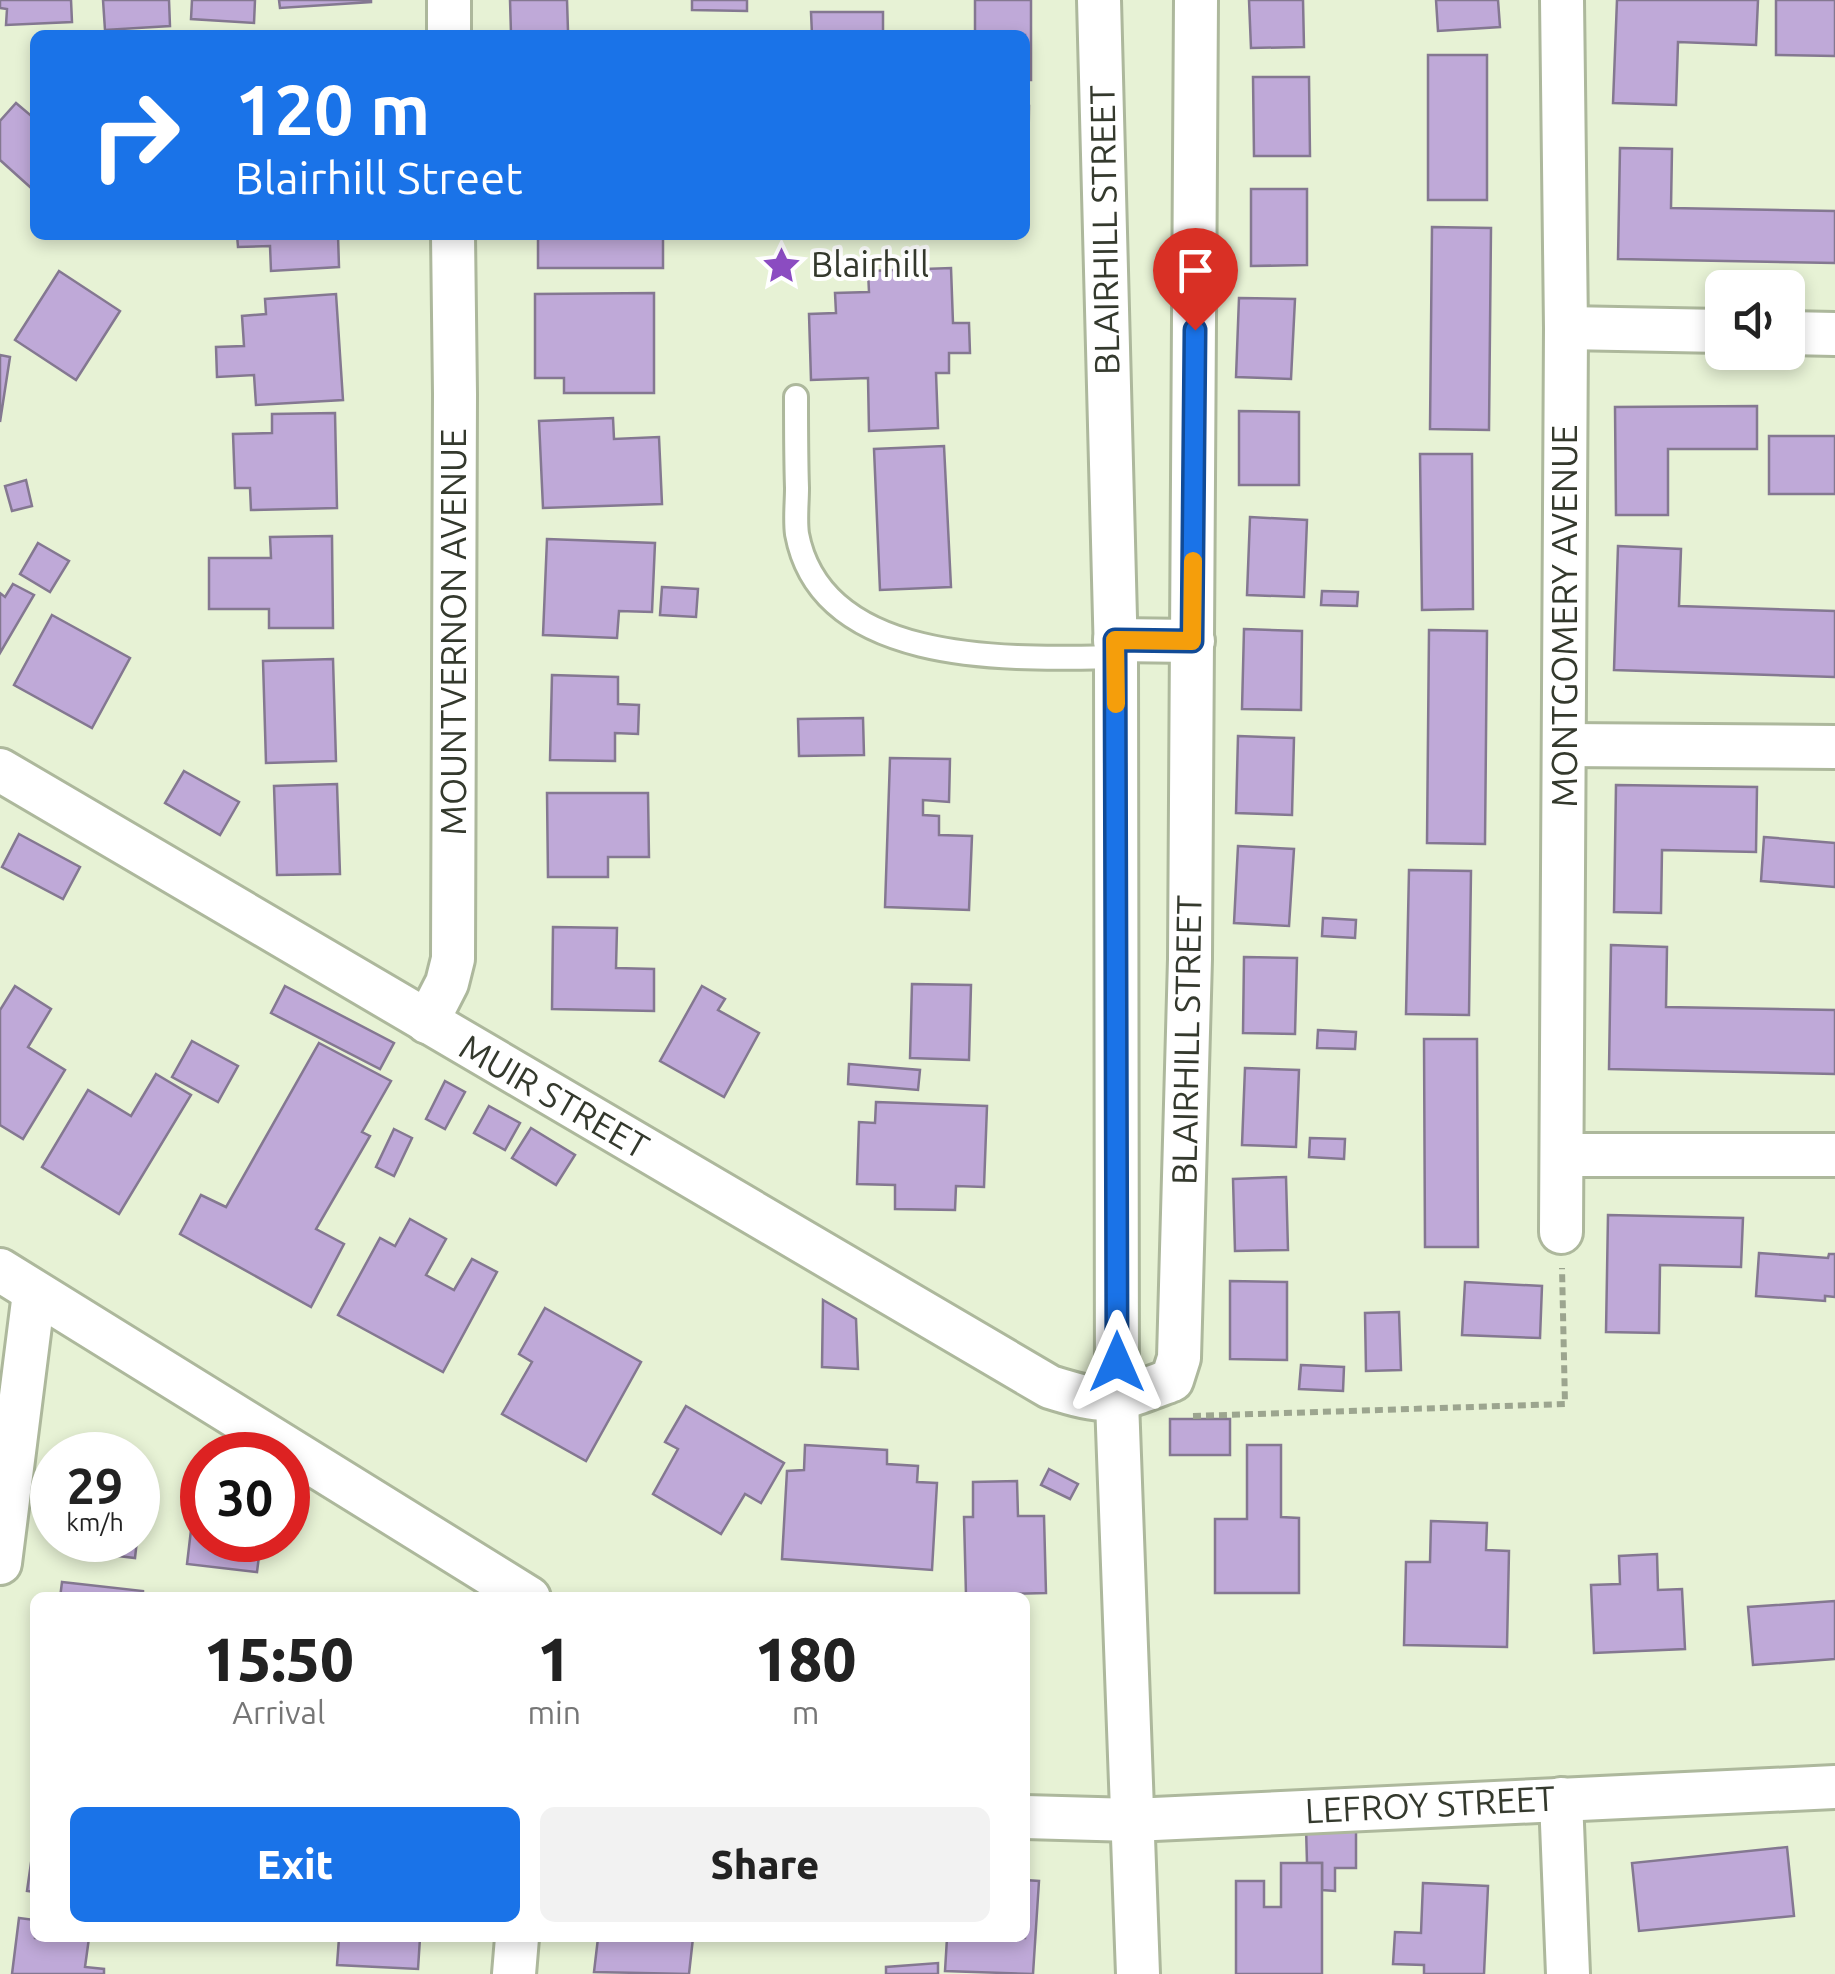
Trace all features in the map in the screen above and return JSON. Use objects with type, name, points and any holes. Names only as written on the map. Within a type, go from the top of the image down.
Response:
[{"type":"street","points":[[449,0],[449,30]]},
{"type":"street","name":"BLAIRHILL STREET","points":[[1100,0],[1116,649],[1118,1410],[1138,1974]]},
{"type":"street","name":"BLAIRHILL STREET","points":[[1118,1410],[1172,1380],[1179,1358],[1190,959],[1196,0]]},
{"type":"street","name":"MONTGOMERY AVENUE","points":[[1561,1232],[1566,328],[1562,0]]},
{"type":"street","name":"MOUNTVERNON AVENUE","points":[[427,1022],[448,983],[453,959],[453,240]]},
{"type":"street","points":[[1566,328],[1705,331]]},
{"type":"street","points":[[1805,333],[1835,334]]},
{"type":"street","points":[[1116,649],[1192,641]]},
{"type":"street","points":[[1564,745],[1835,747]]},
{"type":"street","name":"MUIR STREET","points":[[0,770],[1050,1387],[1118,1410]]},
{"type":"street","points":[[1562,1155],[1835,1155]]},
{"type":"street","points":[[0,1563],[17,1281],[519,1592]]},
{"type":"street","name":"LEFROY STREET","points":[[1030,1817],[1132,1820],[1835,1787]]},
{"type":"street","points":[[1561,1798],[1568,1974]]},
{"type":"street","points":[[514,1974],[517,1942]]},
{"type":"lane","points":[[796,396],[797,532],[806,562],[824,595],[850,618],[875,632],[966,652],[1028,659],[1116,649]]},
{"type":"path","points":[[1118,1410],[1565,1404],[1561,1232]]},
{"type":"building","points":[[0,0],[71,0],[72,22],[6,25],[7,9],[0,8]]},
{"type":"building","points":[[103,0],[169,0],[170,26],[105,30]]},
{"type":"building","points":[[192,0],[255,0],[254,23],[191,19]]},
{"type":"building","points":[[279,0],[371,0],[371,2],[280,8]]},
{"type":"building","points":[[510,0],[567,0],[568,30],[511,30]]},
{"type":"building","points":[[692,0],[747,0],[747,11],[692,10]]},
{"type":"building","points":[[975,0],[1031,0],[1031,80],[1030,30],[975,30]]},
{"type":"building","points":[[1249,0],[1303,0],[1304,47],[1251,48]]},
{"type":"building","points":[[1436,0],[1498,0],[1500,27],[1438,31]]},
{"type":"building","points":[[1617,0],[1758,0],[1756,45],[1678,42],[1676,105],[1613,103]]},
{"type":"building","points":[[1776,0],[1835,0],[1835,56],[1776,55]]},
{"type":"building","points":[[811,12],[883,12],[883,30],[812,30]]},
{"type":"building","points":[[1428,55],[1487,55],[1487,200],[1428,200]]},
{"type":"building","points":[[1253,77],[1309,77],[1310,156],[1254,156]]},
{"type":"building","points":[[16,103],[30,115],[30,187],[0,160],[0,121]]},
{"type":"building","points":[[1620,148],[1672,149],[1671,208],[1835,211],[1835,263],[1618,259]]},
{"type":"building","points":[[1251,189],[1307,189],[1307,265],[1251,266]]},
{"type":"building","points":[[1432,227],[1491,228],[1489,430],[1430,429]]},
{"type":"building","points":[[237,240],[338,240],[339,267],[271,271],[270,246],[238,247]]},
{"type":"building","points":[[538,240],[663,240],[663,268],[538,268]]},
{"type":"building","points":[[951,268],[953,323],[969,323],[970,353],[949,353],[949,373],[936,373],[938,428],[869,431],[868,378],[811,380],[809,314],[836,313],[835,293],[869,292],[868,271]]},
{"type":"building","points":[[59,271],[120,311],[76,380],[15,340]]},
{"type":"building","points":[[654,293],[654,393],[564,393],[564,378],[535,378],[535,294]]},
{"type":"building","points":[[336,294],[343,400],[256,405],[254,375],[217,377],[216,347],[244,346],[242,316],[266,314],[265,299]]},
{"type":"building","points":[[1239,298],[1295,299],[1291,379],[1236,377]]},
{"type":"building","points":[[0,355],[10,357],[0,422]]},
{"type":"building","points":[[1757,406],[1757,449],[1668,449],[1668,515],[1616,515],[1615,407]]},
{"type":"building","points":[[1239,411],[1299,412],[1299,485],[1239,485]]},
{"type":"building","points":[[335,413],[337,508],[251,510],[250,488],[235,488],[233,434],[272,433],[272,414]]},
{"type":"building","points":[[613,418],[614,439],[659,437],[662,504],[543,508],[539,421]]},
{"type":"building","points":[[1769,436],[1835,436],[1835,494],[1769,494]]},
{"type":"building","points":[[944,446],[951,587],[880,590],[874,449]]},
{"type":"building","points":[[1420,454],[1472,454],[1473,609],[1422,610]]},
{"type":"building","points":[[26,480],[32,506],[12,511],[5,486]]},
{"type":"building","points":[[1250,517],[1307,520],[1304,597],[1247,595]]},
{"type":"building","points":[[332,536],[333,628],[269,628],[269,609],[209,609],[209,558],[271,558],[270,537]]},
{"type":"building","points":[[547,539],[655,543],[652,612],[619,611],[617,638],[543,635]]},
{"type":"building","points":[[38,543],[69,561],[50,592],[20,574]]},
{"type":"building","points":[[1618,546],[1681,549],[1679,606],[1835,611],[1835,677],[1614,670]]},
{"type":"building","points":[[13,584],[34,595],[0,653],[0,593],[5,597]]},
{"type":"building","points":[[662,587],[698,589],[696,617],[660,615]]},
{"type":"building","points":[[1322,591],[1358,592],[1357,606],[1321,605]]},
{"type":"building","points":[[52,615],[130,658],[92,728],[14,685]]},
{"type":"building","points":[[1244,629],[1302,631],[1301,710],[1242,709]]},
{"type":"building","points":[[1429,630],[1487,631],[1485,844],[1427,843]]},
{"type":"building","points":[[333,659],[336,761],[266,763],[263,661]]},
{"type":"building","points":[[552,675],[618,677],[618,704],[639,705],[638,734],[615,733],[615,761],[550,760]]},
{"type":"building","points":[[863,718],[864,755],[799,756],[798,719]]},
{"type":"building","points":[[1238,736],[1294,738],[1292,815],[1236,813]]},
{"type":"building","points":[[890,758],[950,759],[949,802],[923,800],[923,815],[939,816],[939,835],[972,836],[969,910],[885,907]]},
{"type":"building","points":[[184,771],[239,802],[220,835],[165,803]]},
{"type":"building","points":[[337,784],[340,874],[277,875],[274,786]]},
{"type":"building","points":[[1616,785],[1757,787],[1756,852],[1662,850],[1661,913],[1614,912]]},
{"type":"building","points":[[547,793],[648,793],[649,857],[608,857],[608,877],[548,877]]},
{"type":"building","points":[[19,834],[80,867],[63,899],[2,867]]},
{"type":"building","points":[[1764,837],[1835,843],[1835,887],[1761,881]]},
{"type":"building","points":[[1238,846],[1294,849],[1289,926],[1234,923]]},
{"type":"building","points":[[1409,870],[1471,871],[1469,1015],[1406,1014]]},
{"type":"building","points":[[1323,918],[1356,920],[1355,938],[1322,936]]},
{"type":"building","points":[[553,927],[617,928],[616,968],[654,969],[654,1011],[552,1009]]},
{"type":"building","points":[[1611,945],[1667,947],[1666,1007],[1835,1010],[1835,1074],[1609,1069]]},
{"type":"building","points":[[1244,957],[1297,958],[1295,1034],[1243,1033]]},
{"type":"building","points":[[912,984],[971,985],[969,1060],[910,1058]]},
{"type":"building","points":[[15,986],[51,1009],[28,1047],[65,1070],[23,1139],[0,1125],[0,1010]]},
{"type":"building","points":[[285,986],[394,1043],[380,1069],[271,1013]]},
{"type":"building","points":[[702,986],[725,999],[718,1010],[759,1033],[724,1097],[660,1061]]},
{"type":"building","points":[[1318,1030],[1356,1032],[1355,1049],[1317,1048]]},
{"type":"building","points":[[1424,1039],[1477,1039],[1478,1247],[1425,1247]]},
{"type":"building","points":[[192,1041],[238,1066],[218,1102],[172,1077]]},
{"type":"building","points":[[319,1043],[391,1081],[362,1132],[370,1136],[316,1229],[344,1244],[311,1307],[180,1234],[201,1195],[226,1207]]},
{"type":"building","points":[[849,1064],[920,1070],[918,1090],[848,1084]]},
{"type":"building","points":[[1245,1068],[1299,1070],[1296,1147],[1242,1145]]},
{"type":"building","points":[[156,1074],[191,1095],[119,1214],[42,1167],[88,1090],[131,1116]]},
{"type":"building","points":[[445,1081],[465,1092],[445,1129],[426,1119]]},
{"type":"building","points":[[876,1102],[987,1106],[984,1187],[956,1186],[955,1210],[895,1209],[895,1185],[857,1184],[859,1122],[875,1123]]},
{"type":"building","points":[[489,1106],[520,1123],[505,1150],[474,1133]]},
{"type":"building","points":[[531,1128],[575,1155],[556,1185],[512,1158]]},
{"type":"building","points":[[394,1129],[412,1138],[394,1176],[376,1167]]},
{"type":"building","points":[[1310,1138],[1345,1139],[1344,1159],[1309,1157]]},
{"type":"building","points":[[1286,1177],[1288,1250],[1235,1251],[1233,1179]]},
{"type":"building","points":[[1608,1215],[1743,1218],[1741,1267],[1660,1265],[1659,1333],[1606,1332]]},
{"type":"building","points":[[410,1219],[446,1239],[426,1275],[454,1290],[472,1259],[497,1272],[443,1372],[338,1315],[380,1238],[395,1246]]},
{"type":"building","points":[[1759,1253],[1828,1258],[1835,1254],[1835,1297],[1825,1296],[1825,1301],[1756,1296]]},
{"type":"building","points":[[1230,1281],[1287,1282],[1287,1360],[1230,1359]]},
{"type":"building","points":[[1465,1282],[1542,1286],[1540,1338],[1462,1335]]},
{"type":"building","points":[[823,1300],[856,1319],[858,1369],[822,1367]]},
{"type":"building","points":[[545,1308],[641,1362],[586,1461],[502,1414],[532,1362],[519,1354]]},
{"type":"building","points":[[1399,1312],[1401,1370],[1366,1371],[1365,1313]]},
{"type":"building","points":[[1301,1365],[1344,1367],[1343,1391],[1299,1389]]},
{"type":"building","points":[[686,1406],[784,1463],[761,1503],[745,1494],[721,1534],[653,1494],[678,1449],[665,1442]]},
{"type":"building","points":[[1170,1419],[1230,1419],[1230,1455],[1170,1455]]},
{"type":"building","points":[[805,1445],[887,1450],[887,1464],[918,1466],[917,1482],[937,1483],[932,1570],[782,1559],[787,1471],[804,1470]]},
{"type":"building","points":[[1247,1445],[1281,1445],[1281,1517],[1299,1518],[1299,1593],[1215,1593],[1215,1519],[1247,1519]]},
{"type":"building","points":[[1049,1469],[1078,1484],[1070,1499],[1041,1485]]},
{"type":"building","points":[[1017,1481],[1018,1516],[1044,1516],[1046,1593],[966,1592],[964,1517],[973,1517],[973,1482]]},
{"type":"building","points":[[1431,1521],[1487,1523],[1486,1550],[1509,1551],[1507,1647],[1404,1645],[1406,1562],[1430,1562]]},
{"type":"building","points":[[1657,1554],[1658,1590],[1682,1589],[1685,1649],[1594,1653],[1591,1585],[1620,1584],[1619,1556]]},
{"type":"building","points":[[187,1562],[258,1562],[257,1572]]},
{"type":"building","points":[[62,1582],[143,1591],[143,1592],[61,1592]]},
{"type":"building","points":[[1835,1601],[1835,1659],[1753,1665],[1748,1607]]},
{"type":"building","points":[[1356,1826],[1356,1868],[1335,1868],[1335,1891],[1322,1890],[1322,1863],[1307,1863],[1306,1827]]},
{"type":"building","points":[[1787,1847],[1794,1916],[1639,1931],[1632,1863]]},
{"type":"building","points":[[1281,1863],[1322,1863],[1322,1974],[1236,1974],[1236,1881],[1264,1881],[1264,1907],[1281,1907]]},
{"type":"building","points":[[1030,1880],[1039,1881],[1033,1974],[945,1971],[947,1942],[1030,1942]]},
{"type":"building","points":[[1423,1883],[1488,1886],[1484,1974],[1424,1974],[1424,1965],[1393,1964],[1395,1932],[1421,1933]]},
{"type":"building","points":[[19,1918],[30,1919],[30,1942],[88,1942],[85,1967],[104,1969],[104,1974],[12,1974]]},
{"type":"building","points":[[339,1942],[420,1942],[418,1969],[337,1965]]},
{"type":"building","points":[[598,1942],[693,1942],[689,1974],[594,1972]]},
{"type":"building","points":[[938,1963],[938,1974],[886,1974],[886,1967]]},
{"type":"slow traffic","points":[[1116,704],[1115,640],[1192,641],[1193,561]]},
{"type":"place","name":"Blairhill","points":[[781,265]]},
{"type":"route","points":[[1117,1362],[1115,640],[1192,641],[1195,330]]}]
